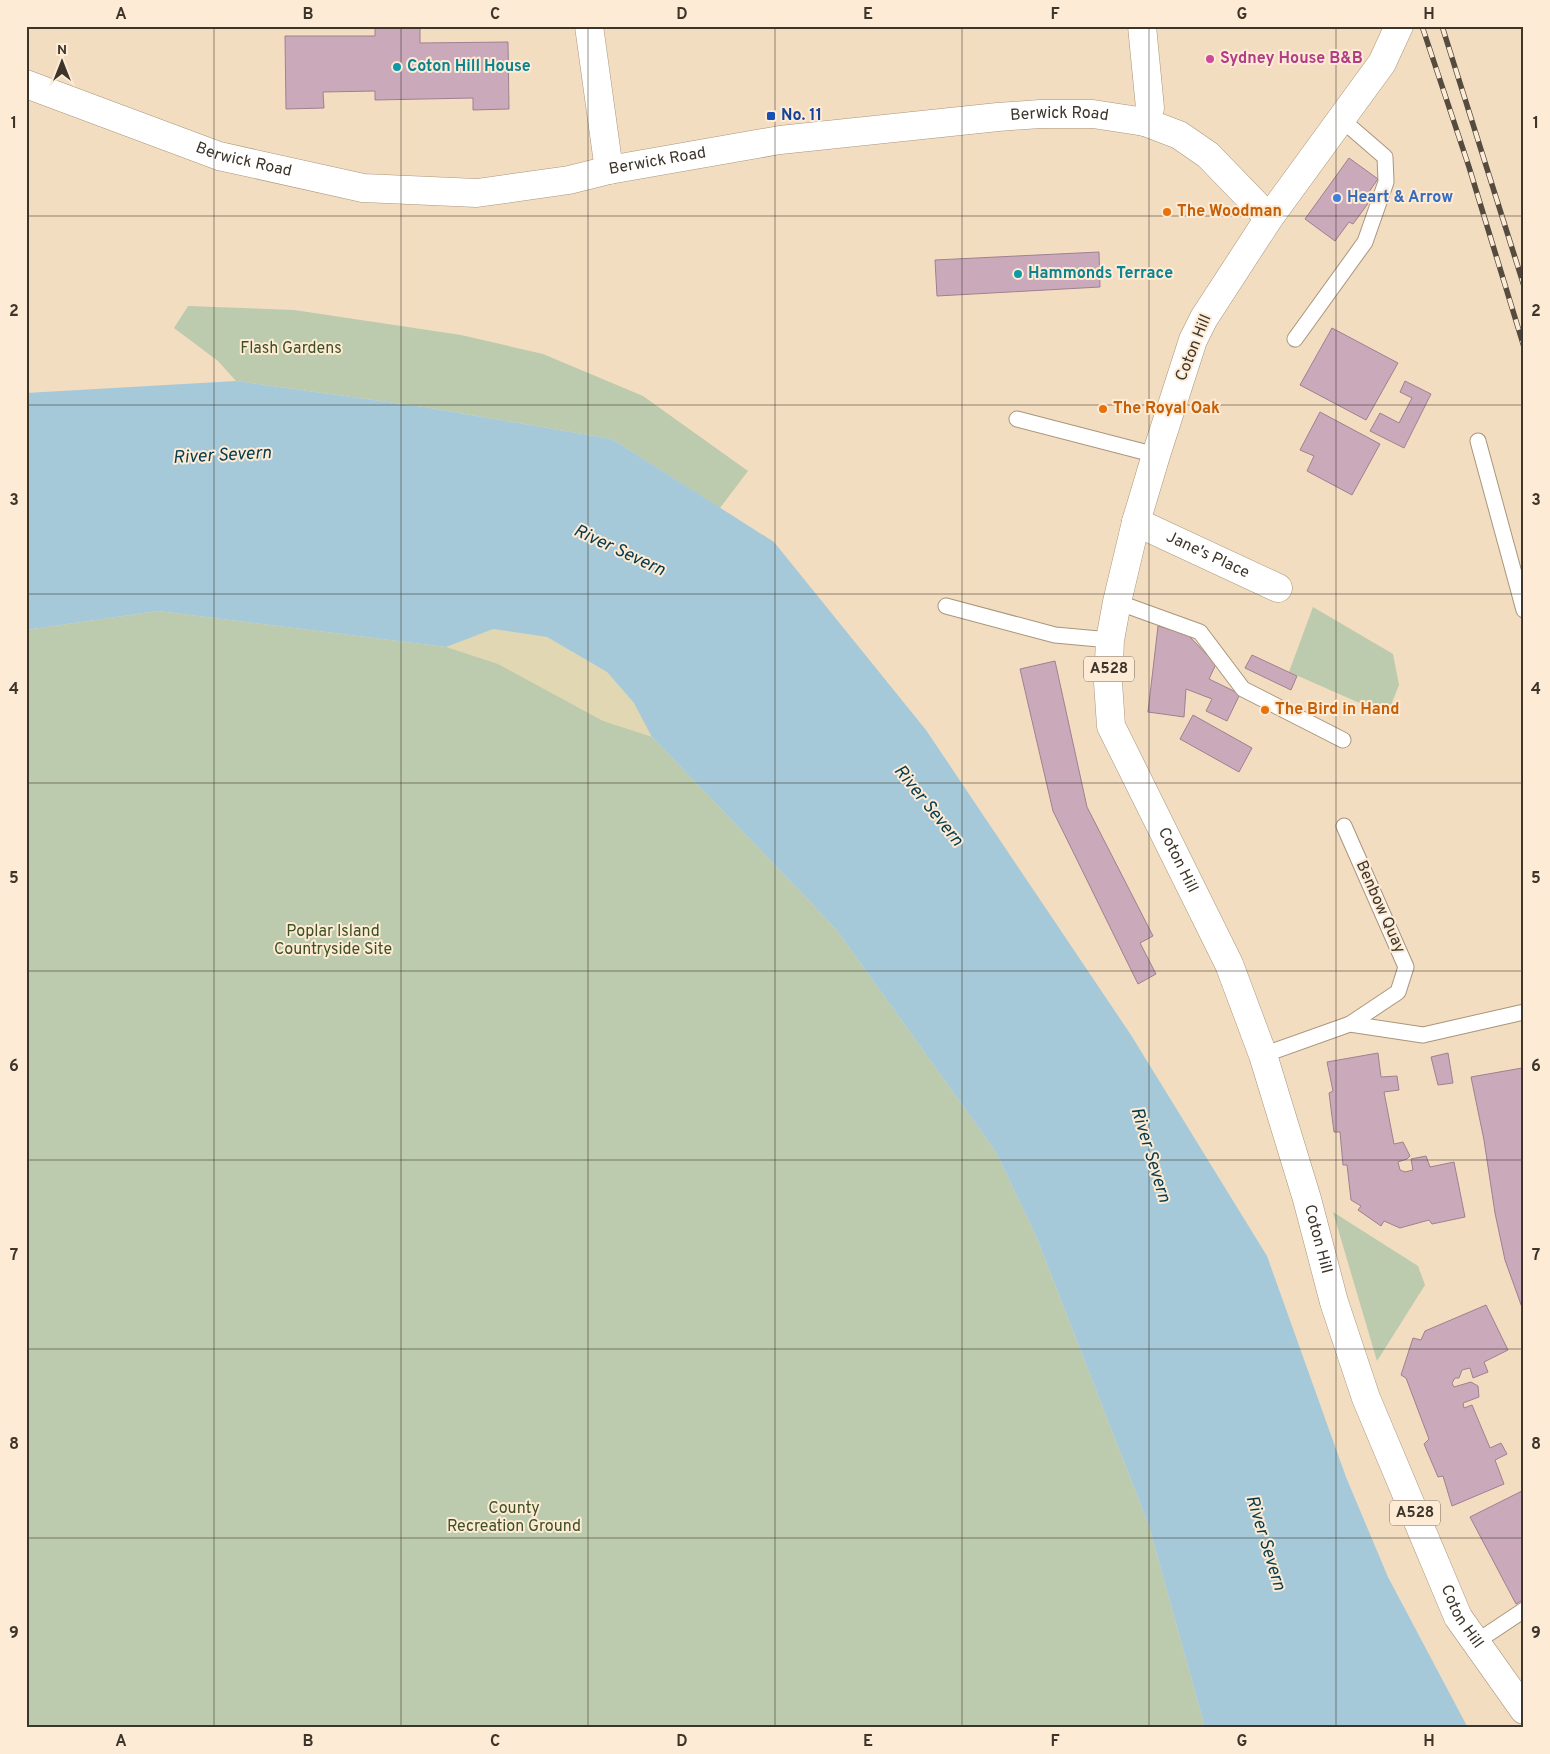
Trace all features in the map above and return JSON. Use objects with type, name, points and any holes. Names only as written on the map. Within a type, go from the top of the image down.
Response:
[{"type":"main road","points":[[589,26],[609,170]]},
{"type":"main road","points":[[1142,26],[1150,108],[1146,122]]},
{"type":"main road","name":"Coton Hill","points":[[1399,26],[1382,63],[1268,218],[1204,318],[1193,340],[1136,522],[1117,602],[1110,640],[1108,682],[1111,726],[1229,964],[1263,1055],[1307,1199],[1334,1302],[1366,1398],[1458,1617],[1524,1710]]},
{"type":"main road","name":"Berwick Road","points":[[26,84],[219,156],[363,188],[477,193],[569,180],[609,170],[780,140],[998,117],[1040,114],[1093,114],[1146,122],[1179,135],[1208,155],[1268,218]]},
{"type":"main road","name":"Jane's Place","points":[[1136,522],[1278,588]]},
{"type":"lane","points":[[1295,339],[1365,242],[1386,182],[1385,157],[1342,119]]},
{"type":"lane","points":[[1017,419],[1156,455]]},
{"type":"lane","points":[[1478,441],[1524,610]]},
{"type":"lane","points":[[1117,602],[1200,632],[1244,689],[1342,740]]},
{"type":"lane","points":[[946,606],[1055,635],[1110,640]]},
{"type":"lane","name":"Benbow Quay","points":[[1263,1055],[1350,1024],[1398,992],[1406,967],[1344,826]]},
{"type":"lane","name":"Benbow Quay","points":[[1350,1024],[1423,1035],[1524,1012]]},
{"type":"lane","points":[[1476,1642],[1524,1610]]},
{"type":"green space","name":"Flash Gardens","points":[[188,306],[294,310],[461,335],[543,354],[643,396],[748,471],[720,508],[612,439],[424,407],[236,381],[218,361],[174,328]]},
{"type":"green space","points":[[1313,607],[1393,654],[1399,685],[1387,715],[1289,672]]},
{"type":"green space","name":"Poplar Island Countryside Site","points":[[158,611],[446,647],[493,629],[634,703],[652,737],[836,929],[996,1152],[1036,1236],[1149,1526],[1205,1728],[26,1728],[26,630]]},
{"type":"green space","points":[[1333,1212],[1418,1266],[1425,1285],[1377,1361]]},
{"type":"sand","points":[[493,629],[547,637],[607,672],[634,703],[652,737],[603,721],[498,664],[446,647]]},
{"type":"water","name":"River Severn","points":[[236,381],[424,407],[612,439],[774,542],[926,730],[1131,1035],[1267,1256],[1346,1477],[1388,1577],[1468,1728],[1205,1728],[1149,1526],[1036,1236],[996,1152],[836,929],[652,737],[634,703],[607,672],[547,637],[493,629],[446,647],[158,611],[26,630],[26,393]]},
{"type":"building","name":"Coton Hill House","points":[[375,26],[420,26],[420,43],[508,42],[509,109],[473,110],[473,98],[375,100],[375,91],[323,92],[324,108],[286,109],[285,36],[375,36]]},
{"type":"building","points":[[1349,158],[1378,179],[1364,199],[1369,202],[1353,224],[1349,222],[1335,241],[1305,219]]},
{"type":"building","name":"Hammonds Terrace","points":[[1099,252],[1100,287],[937,296],[935,260]]},
{"type":"building","points":[[1332,328],[1398,363],[1366,420],[1300,385]]},
{"type":"building","points":[[1405,381],[1431,394],[1404,448],[1370,431],[1380,413],[1399,423],[1412,398],[1400,392]]},
{"type":"building","points":[[1320,412],[1380,444],[1352,495],[1307,471],[1314,456],[1300,450]]},
{"type":"building","points":[[1158,626],[1187,634],[1216,664],[1209,679],[1240,694],[1227,721],[1206,711],[1212,699],[1186,689],[1184,717],[1148,712]]},
{"type":"building","points":[[1252,655],[1297,676],[1291,690],[1245,668]]},
{"type":"building","points":[[1055,661],[1087,807],[1153,936],[1140,943],[1156,974],[1138,984],[1053,811],[1020,669]]},
{"type":"building","points":[[1193,715],[1252,748],[1239,772],[1180,739]]},
{"type":"building","points":[[1378,1053],[1381,1077],[1397,1076],[1399,1090],[1384,1092],[1394,1144],[1403,1142],[1410,1156],[1398,1162],[1400,1170],[1405,1172],[1413,1170],[1411,1159],[1426,1156],[1430,1167],[1454,1162],[1465,1217],[1432,1224],[1429,1220],[1400,1228],[1384,1221],[1381,1226],[1358,1210],[1361,1206],[1351,1200],[1347,1165],[1343,1165],[1340,1132],[1334,1132],[1329,1093],[1333,1091],[1327,1062]]},
{"type":"building","points":[[1448,1053],[1453,1083],[1438,1085],[1431,1057]]},
{"type":"building","points":[[1522,1068],[1524,1077],[1524,1313],[1505,1260],[1471,1077]]},
{"type":"building","points":[[1486,1305],[1508,1350],[1484,1362],[1488,1372],[1473,1378],[1470,1368],[1462,1370],[1459,1378],[1455,1378],[1452,1383],[1454,1387],[1471,1382],[1478,1386],[1479,1397],[1463,1403],[1464,1408],[1472,1405],[1490,1448],[1501,1443],[1507,1454],[1495,1460],[1504,1484],[1452,1506],[1443,1476],[1438,1477],[1424,1444],[1429,1439],[1406,1378],[1401,1375],[1413,1338],[1421,1340],[1425,1331]]},
{"type":"building","points":[[1524,1490],[1524,1599],[1516,1604],[1470,1517]]},
{"type":"railway","points":[[1422,26],[1469,167],[1524,347]]},
{"type":"railway","points":[[1442,26],[1524,286]]},
{"type":"place","name":"Sydney House B&B","points":[[1210,59]]},
{"type":"place","name":"Coton Hill House","points":[[397,67]]},
{"type":"place","name":"No. 11","points":[[771,116]]},
{"type":"place","name":"Heart & Arrow","points":[[1337,198]]},
{"type":"place","name":"The Woodman","points":[[1167,212]]},
{"type":"place","name":"Hammonds Terrace","points":[[1018,274]]},
{"type":"place","name":"The Royal Oak","points":[[1103,409]]},
{"type":"place","name":"The Bird in Hand","points":[[1265,710]]},
{"type":"park label","name":"County Recreation Ground","points":[[514,1518]]}]
